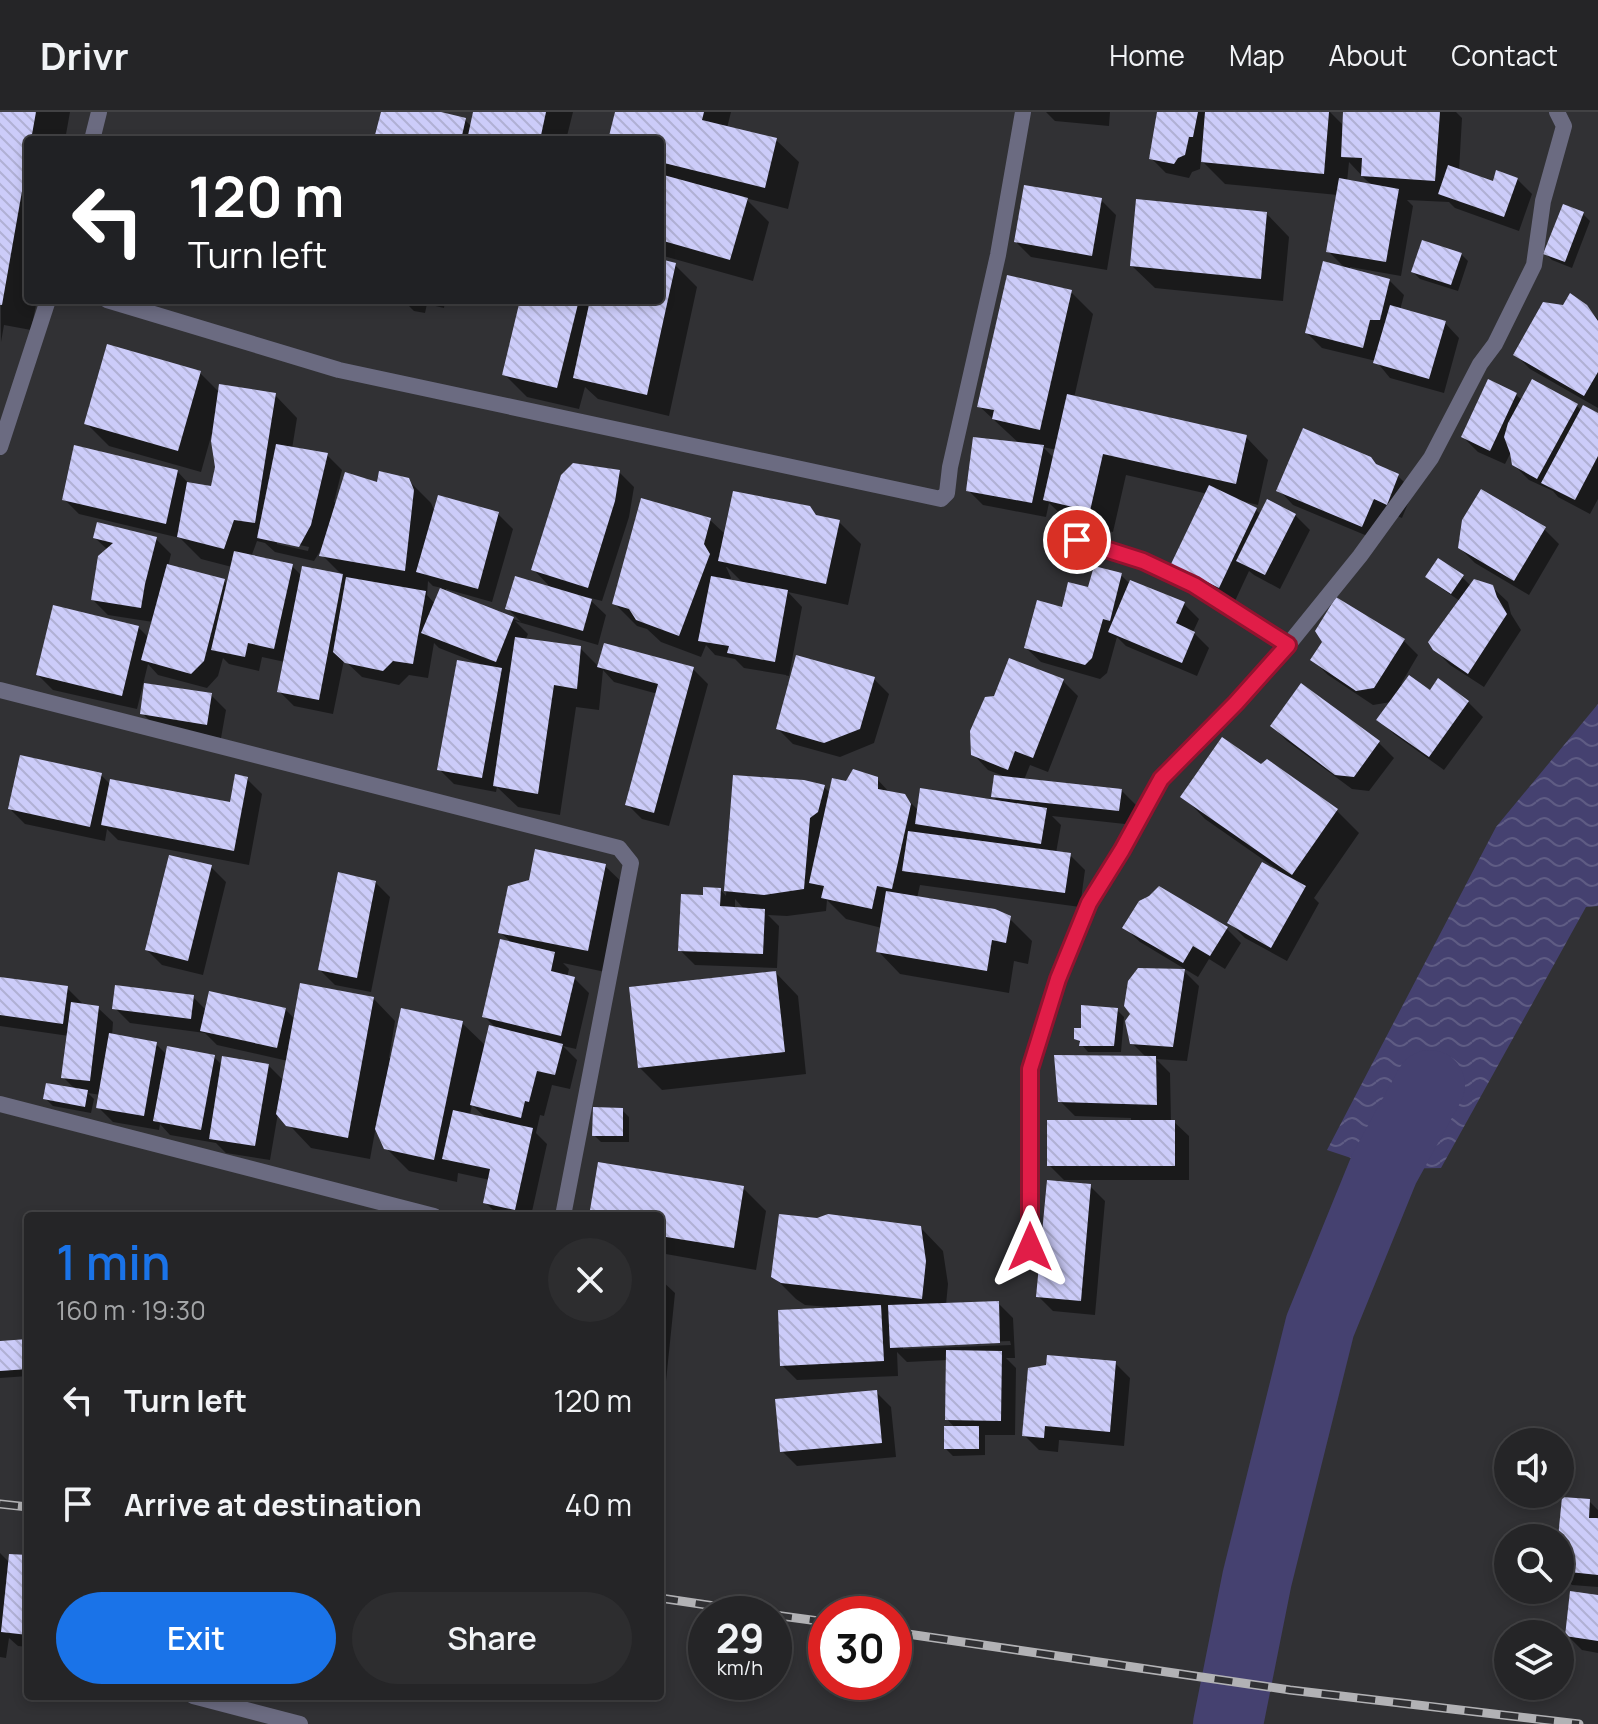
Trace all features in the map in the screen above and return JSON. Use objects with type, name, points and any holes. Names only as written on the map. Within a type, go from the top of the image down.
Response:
[{"type":"street","points":[[93,136],[99,112]]},
{"type":"street","points":[[120,304],[339,370],[941,499],[947,493],[950,467],[998,255],[1023,112]]},
{"type":"street","points":[[1030,1247],[1030,1069],[1058,979],[1089,903],[1161,779],[1288,645],[1360,556],[1431,458],[1480,364],[1495,344],[1534,265],[1543,201],[1564,126],[1557,112]]},
{"type":"street","points":[[0,447],[47,304]]},
{"type":"street","points":[[1077,540],[1143,561],[1194,585],[1288,645]]},
{"type":"street","points":[[0,690],[619,848],[631,863],[564,1212]]},
{"type":"street","points":[[0,1104],[418,1212]]},
{"type":"street","points":[[208,1700],[300,1724]]},
{"type":"water","points":[[1598,704],[1598,906],[1586,907],[1441,1168],[1384,1169],[1327,1150],[1496,827]]},
{"type":"building","points":[[0,112],[36,112],[32,136],[24,136],[24,180],[0,305]]},
{"type":"building","points":[[381,112],[441,112],[466,118],[462,136],[375,135]]},
{"type":"building","points":[[473,112],[546,112],[541,136],[468,136]]},
{"type":"building","points":[[615,112],[704,112],[702,120],[777,138],[765,188],[664,163],[664,136],[609,136]]},
{"type":"building","points":[[1157,112],[1198,112],[1193,137],[1189,137],[1185,155],[1174,164],[1149,159]]},
{"type":"building","points":[[1205,112],[1329,112],[1324,174],[1201,162]]},
{"type":"building","points":[[1343,112],[1440,112],[1435,181],[1361,176],[1362,158],[1341,157]]},
{"type":"building","points":[[1448,165],[1493,181],[1496,170],[1518,178],[1504,217],[1438,194]]},
{"type":"building","points":[[664,175],[748,198],[730,260],[664,241]]},
{"type":"building","points":[[1339,178],[1399,189],[1386,262],[1326,252]]},
{"type":"building","points":[[1024,185],[1102,198],[1092,256],[1014,242]]},
{"type":"building","points":[[1136,199],[1267,212],[1261,279],[1130,266]]},
{"type":"building","points":[[1563,204],[1584,212],[1565,262],[1543,254]]},
{"type":"building","points":[[1422,240],[1462,253],[1451,285],[1411,272]]},
{"type":"building","points":[[664,260],[676,263],[647,395],[573,378],[589,304],[664,304]]},
{"type":"building","points":[[1323,261],[1390,279],[1380,320],[1370,320],[1363,348],[1305,333]]},
{"type":"building","points":[[1007,275],[1072,290],[1040,430],[992,419],[994,410],[977,407]]},
{"type":"building","points":[[1570,293],[1587,305],[1598,321],[1598,372],[1584,396],[1513,355],[1543,302],[1563,305]]},
{"type":"building","points":[[519,304],[578,304],[557,388],[502,375]]},
{"type":"building","points":[[1390,305],[1446,321],[1429,379],[1373,363]]},
{"type":"building","points":[[107,344],[201,371],[178,451],[84,424]]},
{"type":"building","points":[[1488,379],[1517,393],[1490,451],[1461,437]]},
{"type":"building","points":[[1532,379],[1578,404],[1537,479],[1512,465],[1504,437],[1508,423]]},
{"type":"building","points":[[219,384],[276,393],[255,523],[234,520],[224,549],[177,537],[187,482],[211,486],[215,467],[211,441]]},
{"type":"building","points":[[1067,394],[1247,435],[1236,484],[1103,454],[1090,511],[1043,500]]},
{"type":"building","points":[[1583,405],[1598,413],[1598,456],[1575,500],[1541,483]]},
{"type":"building","points":[[1303,428],[1371,457],[1376,464],[1399,474],[1387,505],[1374,499],[1362,527],[1276,491]]},
{"type":"building","points":[[973,437],[1044,445],[1032,503],[966,491]]},
{"type":"building","points":[[276,444],[328,453],[311,525],[299,547],[257,538]]},
{"type":"building","points":[[74,445],[178,470],[166,524],[62,500]]},
{"type":"building","points":[[573,463],[620,470],[615,501],[588,588],[531,570],[561,475]]},
{"type":"building","points":[[379,471],[409,478],[414,490],[405,571],[319,556],[345,472],[377,482]]},
{"type":"building","points":[[1209,485],[1257,508],[1219,588],[1171,564]]},
{"type":"building","points":[[1481,489],[1546,527],[1514,581],[1458,548],[1462,520]]},
{"type":"building","points":[[733,491],[810,506],[816,515],[840,520],[826,584],[718,561]]},
{"type":"building","points":[[438,495],[499,512],[478,589],[416,572]]},
{"type":"building","points":[[641,498],[711,518],[704,544],[710,554],[679,636],[636,620],[629,609],[612,604]]},
{"type":"building","points":[[1267,499],[1296,514],[1265,575],[1236,561]]},
{"type":"building","points":[[97,522],[157,537],[141,608],[91,600],[98,556],[113,543],[93,538]]},
{"type":"building","points":[[234,551],[293,564],[274,649],[248,643],[245,657],[211,650]]},
{"type":"building","points":[[1438,558],[1464,575],[1451,594],[1425,577]]},
{"type":"building","points":[[167,564],[225,579],[204,661],[191,674],[141,660]]},
{"type":"building","points":[[302,566],[343,574],[319,700],[277,692]]},
{"type":"building","points":[[1094,566],[1122,573],[1110,621],[1103,619],[1092,658],[1085,665],[1024,648],[1037,600],[1062,607],[1068,582],[1088,587]]},
{"type":"building","points":[[515,576],[592,599],[583,631],[505,609]]},
{"type":"building","points":[[711,576],[788,590],[775,662],[727,653],[729,646],[698,641]]},
{"type":"building","points":[[346,577],[426,591],[413,664],[393,661],[383,671],[345,663],[333,652]]},
{"type":"building","points":[[1474,579],[1493,585],[1507,614],[1468,674],[1433,650],[1428,642]]},
{"type":"building","points":[[1130,580],[1185,602],[1176,623],[1195,632],[1182,663],[1108,632]]},
{"type":"building","points":[[440,588],[514,617],[496,662],[421,633]]},
{"type":"building","points":[[1336,597],[1405,639],[1374,688],[1356,691],[1310,660],[1322,642],[1315,631]]},
{"type":"building","points":[[53,605],[139,626],[122,696],[36,675]]},
{"type":"building","points":[[515,637],[581,646],[577,689],[554,685],[538,794],[493,786]]},
{"type":"building","points":[[604,643],[694,667],[654,813],[625,805],[658,684],[597,667]]},
{"type":"building","points":[[796,655],[875,677],[860,729],[824,743],[776,729]]},
{"type":"building","points":[[1009,658],[1064,679],[1033,758],[1015,751],[1008,770],[971,755],[970,731],[985,697],[994,696]]},
{"type":"building","points":[[457,660],[502,668],[482,778],[437,770]]},
{"type":"building","points":[[1409,675],[1430,690],[1438,678],[1469,701],[1429,757],[1376,720]]},
{"type":"building","points":[[144,683],[212,693],[207,725],[140,714]]},
{"type":"building","points":[[1301,683],[1380,741],[1354,777],[1335,775],[1270,726]]},
{"type":"building","points":[[1222,737],[1261,764],[1267,759],[1338,809],[1292,875],[1180,797]]},
{"type":"building","points":[[20,755],[102,773],[90,827],[8,809]]},
{"type":"building","points":[[853,769],[878,777],[878,789],[905,794],[911,804],[892,889],[877,886],[872,909],[821,898],[824,886],[809,883],[832,778],[846,781]]},
{"type":"building","points":[[235,774],[248,777],[234,851],[101,825],[110,779],[230,802]]},
{"type":"building","points":[[733,775],[804,780],[825,785],[818,812],[810,818],[804,889],[764,895],[724,891]]},
{"type":"building","points":[[994,775],[1122,789],[1119,811],[991,797]]},
{"type":"building","points":[[920,788],[1047,808],[1041,844],[915,824]]},
{"type":"building","points":[[908,831],[1071,853],[1065,893],[902,871]]},
{"type":"building","points":[[535,849],[606,864],[588,951],[498,933],[508,886],[529,880]]},
{"type":"building","points":[[169,855],[212,865],[188,961],[145,950]]},
{"type":"building","points":[[1262,862],[1306,886],[1271,948],[1227,923]]},
{"type":"building","points":[[338,872],[376,881],[357,978],[318,970]]},
{"type":"building","points":[[1159,886],[1228,927],[1210,956],[1193,946],[1183,963],[1122,928],[1139,901]]},
{"type":"building","points":[[703,887],[721,888],[720,906],[765,909],[763,954],[678,951],[681,894],[703,895]]},
{"type":"building","points":[[886,891],[995,909],[1011,916],[1006,943],[992,940],[987,971],[876,952]]},
{"type":"building","points":[[500,939],[555,952],[551,971],[575,977],[561,1036],[482,1017]]},
{"type":"building","points":[[1138,968],[1185,969],[1173,1047],[1130,1044],[1125,1021],[1130,1014],[1124,1006],[1128,981]]},
{"type":"building","points":[[776,971],[785,1052],[638,1068],[629,987]]},
{"type":"building","points":[[0,977],[68,986],[63,1024],[0,1015]]},
{"type":"building","points":[[300,983],[374,997],[348,1138],[286,1126],[276,1114]]},
{"type":"building","points":[[115,985],[194,995],[191,1019],[112,1009]]},
{"type":"building","points":[[209,991],[286,1008],[277,1048],[200,1031]]},
{"type":"building","points":[[71,1002],[99,1006],[90,1081],[61,1078]]},
{"type":"building","points":[[1081,1005],[1118,1008],[1114,1046],[1079,1046],[1080,1041],[1074,1039],[1074,1028],[1081,1028]]},
{"type":"building","points":[[401,1008],[463,1021],[434,1160],[384,1149],[375,1129]]},
{"type":"building","points":[[489,1025],[563,1044],[555,1075],[537,1071],[529,1102],[525,1101],[521,1118],[470,1105]]},
{"type":"building","points":[[109,1033],[157,1042],[144,1116],[96,1108]]},
{"type":"building","points":[[167,1046],[215,1055],[201,1130],[153,1121]]},
{"type":"building","points":[[1054,1055],[1156,1056],[1157,1105],[1058,1102]]},
{"type":"building","points":[[222,1056],[269,1064],[255,1146],[209,1139]]},
{"type":"building","points":[[46,1083],[88,1090],[85,1107],[43,1099]]},
{"type":"building","points":[[593,1107],[623,1108],[623,1136],[592,1136]]},
{"type":"building","points":[[453,1110],[533,1128],[515,1210],[483,1203],[490,1169],[442,1159]]},
{"type":"building","points":[[1047,1120],[1175,1120],[1175,1166],[1047,1166]]},
{"type":"building","points":[[598,1162],[744,1186],[734,1248],[664,1237],[664,1212],[590,1212]]},
{"type":"building","points":[[1047,1180],[1091,1184],[1081,1301],[1036,1297]]},
{"type":"building","points":[[779,1214],[817,1218],[828,1214],[921,1226],[926,1261],[922,1299],[781,1283],[771,1277]]},
{"type":"building","points":[[999,1301],[1000,1343],[890,1348],[888,1305]]},
{"type":"building","points":[[881,1305],[884,1361],[780,1366],[778,1310]]},
{"type":"building","points":[[24,1339],[24,1369],[0,1371],[0,1341]]},
{"type":"building","points":[[946,1350],[1002,1351],[1001,1421],[945,1420]]},
{"type":"building","points":[[1047,1355],[1116,1361],[1110,1432],[1045,1426],[1044,1438],[1022,1436],[1028,1368],[1046,1365]]},
{"type":"building","points":[[877,1390],[882,1443],[780,1452],[775,1399]]},
{"type":"building","points":[[944,1426],[979,1426],[979,1449],[944,1449]]},
{"type":"building","points":[[1574,1498],[1590,1499],[1589,1518],[1598,1518],[1598,1575],[1574,1572],[1574,1524],[1559,1524],[1561,1508],[1574,1508]]},
{"type":"building","points":[[9,1554],[24,1555],[24,1635],[1,1632]]},
{"type":"building","points":[[1574,1592],[1598,1595],[1598,1641],[1574,1637],[1574,1620],[1567,1620],[1569,1604],[1574,1604]]},
{"type":"waterway","points":[[1228,1724],[1257,1579],[1320,1326],[1384,1169],[1430,1085]]},
{"type":"railway","points":[[0,1504],[24,1507]]},
{"type":"railway","points":[[664,1599],[688,1602]]},
{"type":"railway","points":[[792,1617],[808,1620]]},
{"type":"railway","points":[[912,1635],[1290,1690],[1579,1724]]},
{"type":"route","points":[[1030,1247],[1030,1069],[1058,979],[1089,903],[1161,779],[1288,645],[1194,585],[1143,561],[1077,540]]}]
